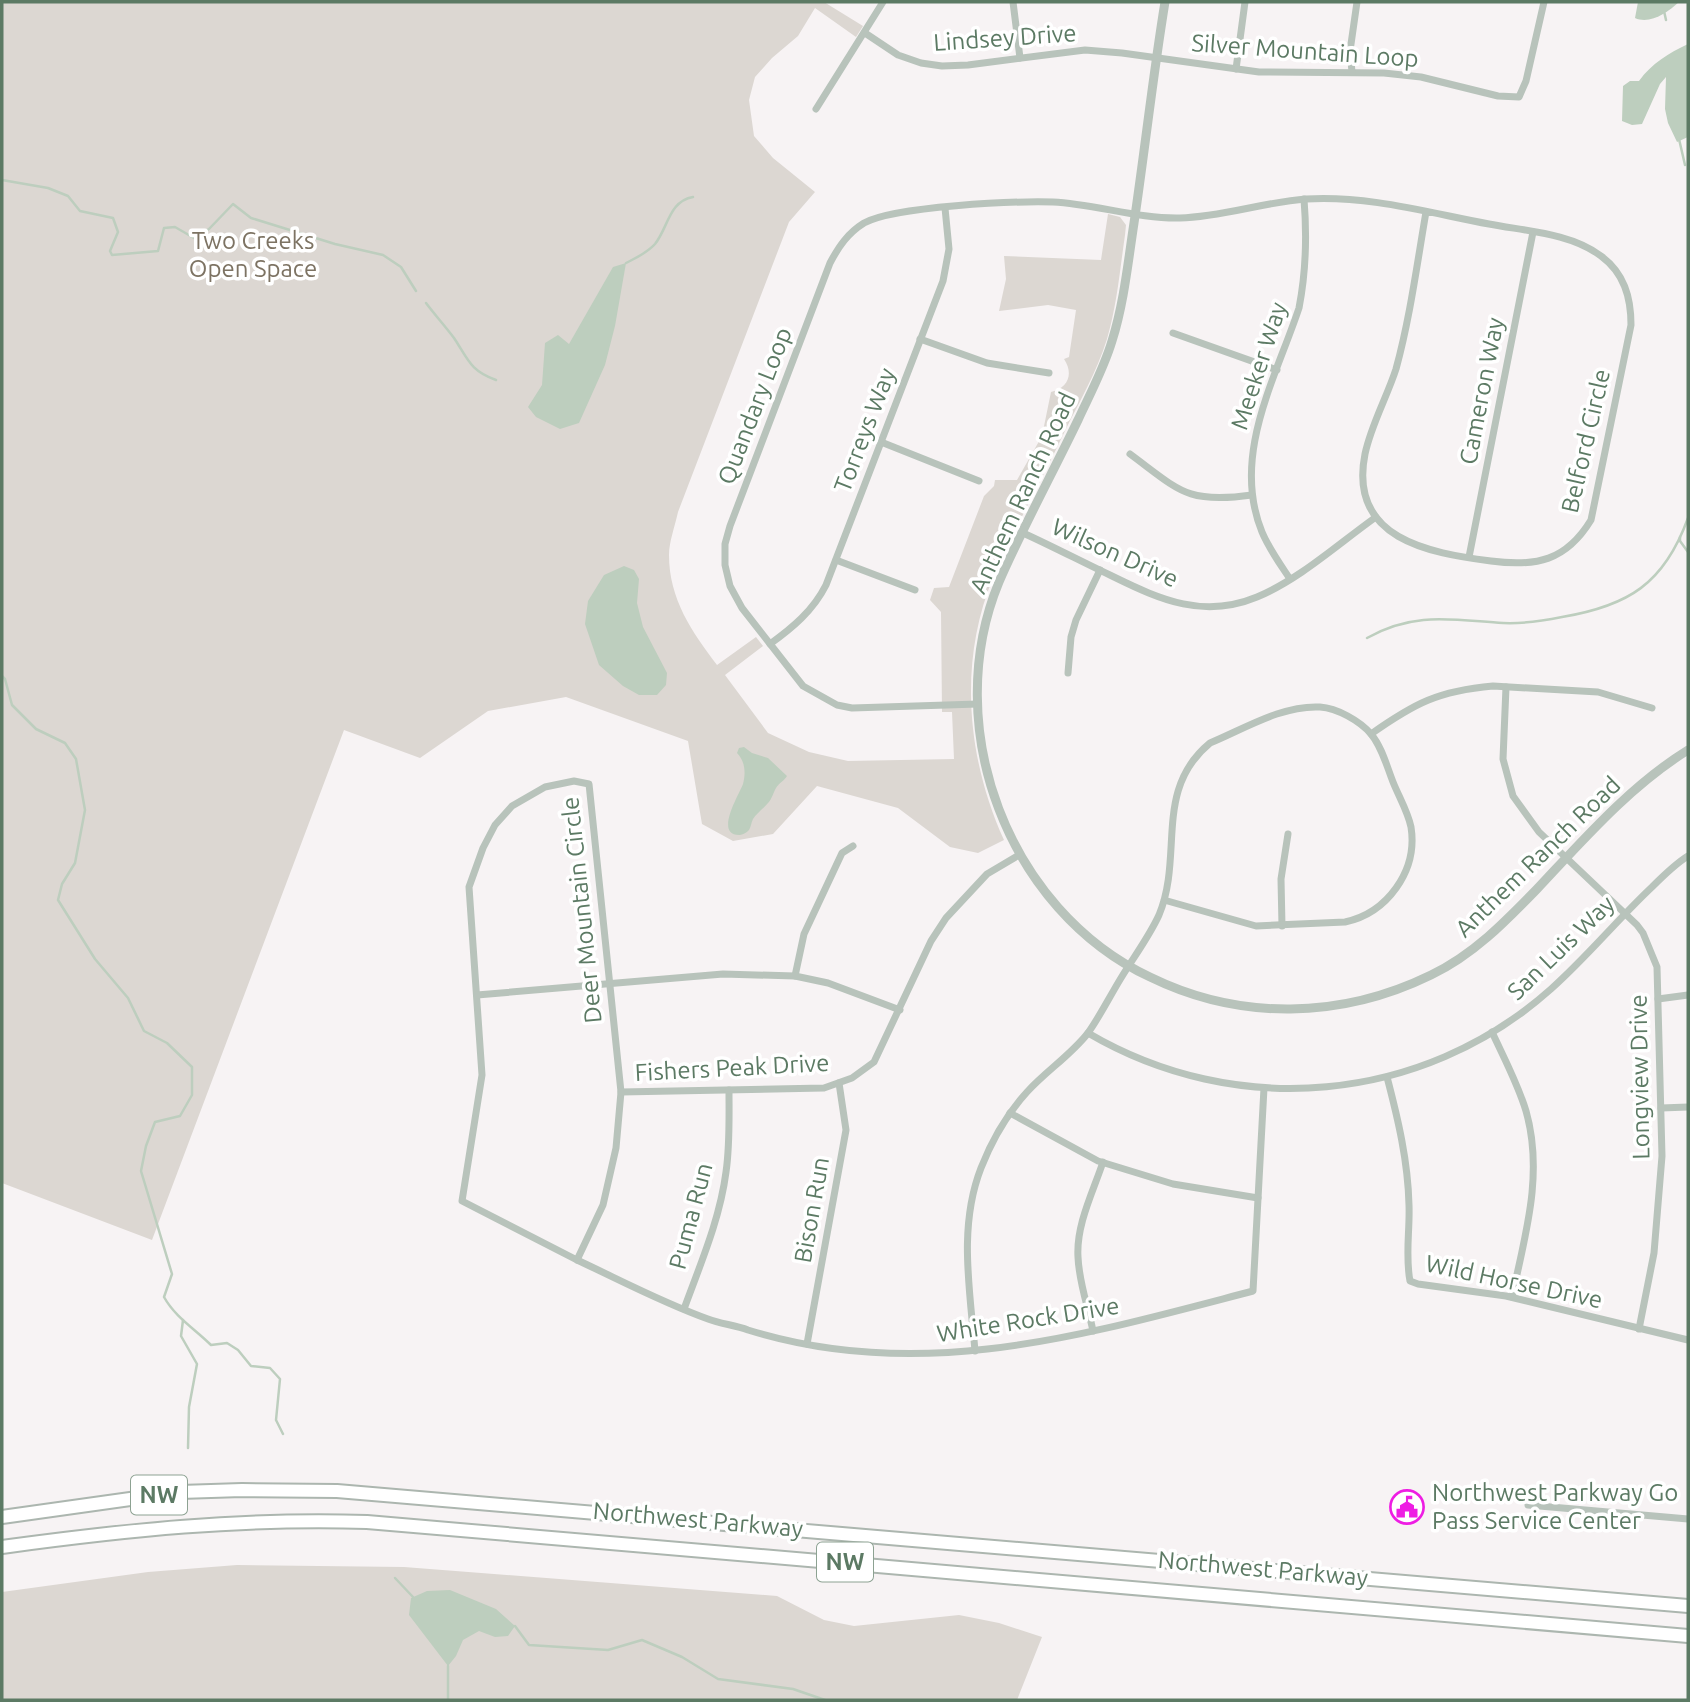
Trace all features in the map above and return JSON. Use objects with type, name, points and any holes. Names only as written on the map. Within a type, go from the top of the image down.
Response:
[{"type":"highway","name":"Northwest Parkway","points":[[2,1517],[180,1492],[337,1491],[1688,1606]]},
{"type":"highway","name":"Northwest Parkway","points":[[2,1547],[121,1531],[213,1523],[393,1523],[1688,1636]]},
{"type":"street","points":[[816,109],[883,2]]},
{"type":"street","points":[[1013,2],[1020,58]]},
{"type":"street","name":"Anthem Ranch Road","points":[[1165,2],[1136,213],[1120,310],[1107,356],[999,583],[981,651],[978,704],[980,737],[986,768],[997,806],[1030,873],[1056,905],[1094,941],[1129,966],[1173,988],[1235,1006],[1294,1011],[1339,1006],[1382,996],[1433,974],[1485,940],[1621,802],[1663,766],[1688,750]]},
{"type":"street","points":[[1236,69],[1245,2]]},
{"type":"street","points":[[1352,72],[1350,51],[1357,2]]},
{"type":"street","name":"Silver Mountain Loop","points":[[1156,58],[1236,69],[1303,74],[1352,72],[1421,78],[1498,96],[1519,97],[1526,81],[1544,2]]},
{"type":"street","name":"Lindsey Drive","points":[[865,33],[898,55],[921,63],[942,66],[1085,50],[1156,58]]},
{"type":"street","name":"Belford Circle","points":[[1136,213],[1176,218],[1196,217],[1304,199],[1362,201],[1573,241],[1602,256],[1621,277],[1631,305],[1629,337],[1596,502],[1591,520],[1583,534],[1560,553],[1546,560],[1515,564],[1415,546],[1390,532],[1376,517]]},
{"type":"street","name":"Meeker Way","points":[[1290,579],[1263,534],[1252,495],[1251,476],[1254,441],[1303,290],[1306,236],[1304,199]]},
{"type":"street","name":"Quandary Loop","points":[[978,704],[870,709],[837,705],[803,687],[742,608],[730,586],[725,565],[725,544],[830,263],[848,234],[885,215],[945,208],[1053,202],[1136,213]]},
{"type":"street","name":"Torreys Way","points":[[770,644],[806,614],[818,600],[836,560],[947,264],[949,249],[945,208]]},
{"type":"street","points":[[1376,517],[1368,502],[1364,485],[1365,453],[1397,363],[1426,212]]},
{"type":"street","name":"Cameron Way","points":[[1469,557],[1533,232]]},
{"type":"street","points":[[1173,333],[1277,370]]},
{"type":"street","points":[[920,339],[987,363],[1049,373]]},
{"type":"street","points":[[881,442],[979,481]]},
{"type":"street","points":[[1130,454],[1183,492],[1208,498],[1252,495]]},
{"type":"street","name":"Wilson Drive","points":[[1023,533],[1158,598],[1204,607],[1247,601],[1290,579],[1376,517]]},
{"type":"street","points":[[836,560],[915,590]]},
{"type":"street","points":[[1068,673],[1076,620],[1100,570]]},
{"type":"street","name":"Longview Drive","points":[[1506,687],[1503,760],[1513,796],[1536,828],[1643,933],[1657,967],[1662,1156],[1654,1254],[1639,1329]]},
{"type":"street","points":[[1371,734],[1400,713],[1436,695],[1475,688],[1598,692],[1652,708]]},
{"type":"street","points":[[975,1351],[966,1254],[971,1204],[981,1169],[1002,1123],[1028,1091],[1088,1033],[1157,918],[1164,900],[1176,791],[1182,776],[1191,762],[1210,743],[1290,709],[1323,707],[1334,710],[1371,734],[1410,825],[1412,844],[1405,874],[1397,888],[1379,907],[1358,919],[1345,922],[1282,926],[1244,924],[1164,900]]},
{"type":"street","name":"Deer Mountain Circle","points":[[573,781],[590,783],[611,983],[621,1092],[615,1150],[603,1205],[578,1260],[462,1201],[482,1075],[469,887],[483,848],[495,825],[512,806],[545,787],[573,781]]},
{"type":"street","points":[[1282,926],[1281,879],[1288,834]]},
{"type":"street","points":[[795,976],[804,934],[842,853],[853,846]]},
{"type":"street","name":"Fishers Peak Drive","points":[[621,1092],[824,1088],[852,1078],[874,1062],[931,942],[946,918],[987,874],[1019,855]]},
{"type":"street","name":"San Luis Way","points":[[1088,1033],[1142,1061],[1209,1081],[1264,1088],[1313,1089],[1387,1077],[1442,1059],[1492,1032],[1551,989],[1661,878],[1688,856]]},
{"type":"street","points":[[477,995],[723,974],[795,976],[828,982],[900,1010]]},
{"type":"street","points":[[1658,999],[1688,995]]},
{"type":"street","points":[[1492,1032],[1526,1111],[1533,1161],[1531,1209],[1512,1297]]},
{"type":"street","name":"Wild Horse Drive","points":[[1387,1077],[1405,1147],[1410,1281],[1512,1297],[1688,1340]]},
{"type":"street","name":"Bison Run","points":[[807,1344],[846,1130],[839,1083]]},
{"type":"street","name":"White Rock Drive","points":[[578,1260],[708,1319],[807,1344],[894,1355],[940,1355],[1038,1343],[1135,1323],[1253,1291],[1264,1088]]},
{"type":"street","name":"Puma Run","points":[[684,1309],[720,1206],[730,1135],[729,1090]]},
{"type":"street","points":[[1661,1108],[1688,1107]]},
{"type":"street","points":[[1010,1113],[1103,1162],[1173,1184],[1258,1198]]},
{"type":"street","points":[[1093,1331],[1081,1287],[1078,1253],[1081,1227],[1103,1162]]},
{"type":"street","points":[[1528,1505],[1688,1519]]},
{"type":"green space","name":"Two Creeks Open Space","points":[[2,2],[824,2],[863,26],[856,37],[815,8],[798,36],[755,77],[749,100],[754,136],[773,158],[815,192],[789,222],[678,512],[669,555],[673,586],[684,614],[717,665],[756,637],[763,646],[725,675],[768,733],[809,752],[848,761],[954,759],[952,712],[942,712],[941,612],[930,600],[934,588],[949,587],[984,496],[994,486],[995,480],[1017,480],[1042,436],[1051,392],[1062,387],[1068,380],[1069,370],[1064,359],[1069,357],[1076,310],[1048,305],[999,311],[1006,279],[1004,256],[1101,260],[1108,214],[1120,217],[1126,225],[1125,235],[1118,287],[1103,351],[993,578],[975,643],[971,676],[975,744],[991,809],[1004,840],[978,853],[950,847],[898,808],[817,786],[773,834],[733,841],[702,824],[688,741],[566,697],[488,711],[420,758],[344,730],[152,1240],[2,1183]]},
{"type":"green space","points":[[237,1565],[404,1567],[777,1596],[824,1620],[854,1626],[959,1615],[999,1623],[1042,1637],[1017,1700],[2,1700],[2,1592],[148,1572]]},
{"type":"shaded area","points":[[1638,2],[1679,2],[1653,19],[1641,20],[1635,18]]},
{"type":"shaded area","points":[[1688,44],[1688,137],[1677,142],[1668,123],[1665,109],[1666,77],[1660,84],[1642,124],[1632,125],[1622,121],[1623,86],[1630,81],[1639,81],[1661,59]]},
{"type":"shaded area","points":[[626,263],[605,365],[579,423],[560,429],[536,417],[528,407],[542,385],[545,343],[558,335],[569,344],[613,267]]},
{"type":"shaded area","points":[[624,566],[634,570],[639,579],[637,603],[643,627],[667,673],[666,685],[657,695],[639,695],[623,686],[599,665],[585,624],[588,601],[604,575]]},
{"type":"shaded area","points":[[744,747],[752,753],[768,758],[787,776],[753,819],[749,830],[740,835],[732,833],[728,822],[744,780],[743,763],[737,753],[739,748]]},
{"type":"shaded area","points":[[450,1590],[496,1609],[515,1626],[508,1636],[495,1637],[479,1631],[463,1640],[448,1666],[409,1615],[411,1598],[427,1591]]},
{"type":"waterway","points":[[1664,11],[1666,20]]},
{"type":"waterway","points":[[1679,139],[1685,165]]},
{"type":"waterway","points":[[2,180],[48,188],[68,196],[80,211],[113,218],[118,232],[110,251],[112,255],[158,251],[164,228],[175,227],[194,238],[209,229],[233,204],[251,218],[335,244],[383,255],[401,267],[416,291]]},
{"type":"waterway","points":[[626,263],[652,247],[674,209],[693,197]]},
{"type":"waterway","points":[[426,303],[480,373],[496,380]]},
{"type":"waterway","points":[[1367,638],[1384,629],[1418,621],[1450,619],[1525,623],[1606,606],[1641,588],[1655,575],[1667,560],[1688,518]]},
{"type":"waterway","points":[[1680,537],[1688,552]]},
{"type":"waterway","points":[[2,676],[12,705],[36,729],[65,743],[76,759],[85,810],[75,863],[62,884],[58,900],[95,959],[128,998],[144,1031],[167,1043],[192,1067],[192,1095],[180,1116],[155,1122],[141,1171],[172,1274],[164,1297],[179,1317],[211,1345],[227,1343],[238,1350],[251,1366],[270,1368],[280,1379],[276,1420],[283,1434]]},
{"type":"waterway","points":[[183,1320],[181,1336],[197,1364],[189,1407],[188,1448]]},
{"type":"waterway","points":[[395,1578],[413,1597]]},
{"type":"waterway","points":[[515,1626],[529,1645],[608,1650],[642,1640],[682,1657],[718,1679],[793,1689],[825,1700]]},
{"type":"waterway","points":[[448,1666],[448,1700]]},
{"type":"place","name":"Northwest Parkway Go Pass Service Center","points":[[1407,1507]]}]
